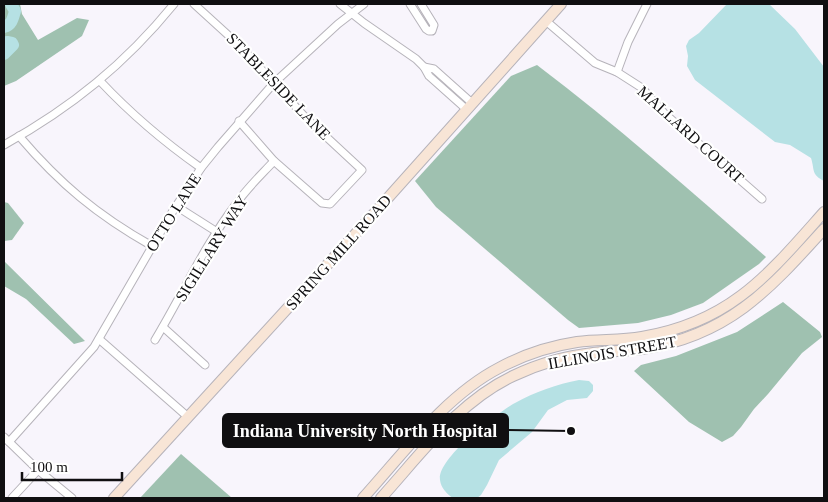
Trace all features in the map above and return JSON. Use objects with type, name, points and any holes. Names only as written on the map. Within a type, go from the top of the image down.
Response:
[{"type":"street","points":[[4,144],[58,112],[100,81],[130,53],[174,4]]},
{"type":"street","name":"STABLESIDE LANE","points":[[194,4],[239,45],[306,118],[362,170],[330,204],[322,203],[274,161]]},
{"type":"street","points":[[340,4],[393,42],[424,67],[429,76],[469,106]]},
{"type":"street","name":"OTTO LANE","points":[[6,440],[94,347],[176,206],[201,168],[239,121],[274,82],[351,13],[364,4]]},
{"type":"street","points":[[410,4],[426,29],[432,30],[434,24],[421,4]]},
{"type":"street","name":"SPRING MILL ROAD","points":[[114,498],[561,4]]},
{"type":"street","points":[[617,72],[628,42],[647,4]]},
{"type":"street","name":"MALLARD COURT","points":[[546,21],[595,64],[617,72],[642,88],[666,114],[762,198]]},
{"type":"street","points":[[100,81],[149,130],[201,168]]},
{"type":"street","points":[[239,121],[274,161]]},
{"type":"street","points":[[19,136],[49,170],[86,203],[112,222],[152,246]]},
{"type":"street","name":"SIGILLARY WAY","points":[[155,340],[217,232],[249,187],[274,161]]},
{"type":"street","points":[[176,206],[217,232]]},
{"type":"street","name":"ILLINOIS STREET","points":[[363,498],[423,431],[457,396],[476,381],[520,358],[555,346],[664,333],[698,321],[720,310],[750,290],[777,265],[824,212]]},
{"type":"street","name":"ILLINOIS STREET","points":[[381,498],[453,418],[471,402],[501,382],[534,367],[557,360],[593,353],[654,347],[678,341],[712,328],[734,316],[763,294],[824,229]]},
{"type":"street","points":[[163,327],[205,365]]},
{"type":"street","points":[[99,339],[188,417]]},
{"type":"street","points":[[6,440],[72,498]]},
{"type":"street","points":[[12,498],[38,470]]},
{"type":"green space","points":[[4,4],[20,4],[22,14],[38,40],[77,18],[89,20],[82,36],[16,81],[4,86]]},
{"type":"green space","points":[[537,65],[624,135],[766,257],[759,264],[703,303],[671,315],[638,323],[579,328],[568,320],[436,207],[415,181],[511,76]]},
{"type":"green space","points":[[4,202],[8,203],[24,223],[12,240],[4,241]]},
{"type":"green space","points":[[4,261],[85,341],[74,344],[26,299],[4,286]]},
{"type":"green space","points":[[783,302],[820,332],[822,337],[802,353],[733,436],[722,442],[689,422],[634,371],[641,365],[676,356],[737,332]]},
{"type":"green space","points":[[181,454],[232,498],[140,498]]},
{"type":"water","points":[[727,4],[769,4],[795,29],[824,67],[824,181],[815,174],[811,158],[790,145],[775,142],[695,80],[687,66],[686,46],[689,40],[699,33]]},
{"type":"water","points":[[579,380],[589,381],[593,385],[593,391],[587,398],[567,400],[548,410],[532,432],[499,460],[481,495],[477,498],[453,498],[449,495],[440,480],[442,471],[448,460],[470,437],[506,408],[523,399],[554,386]]},
{"type":"waterway","points":[[4,27],[10,23],[14,16],[15,11],[11,4]]},
{"type":"waterway","points":[[4,44],[7,42],[13,45],[4,54]]},
{"type":"place","name":"Indiana University North Hospital","points":[[571,431]]}]
